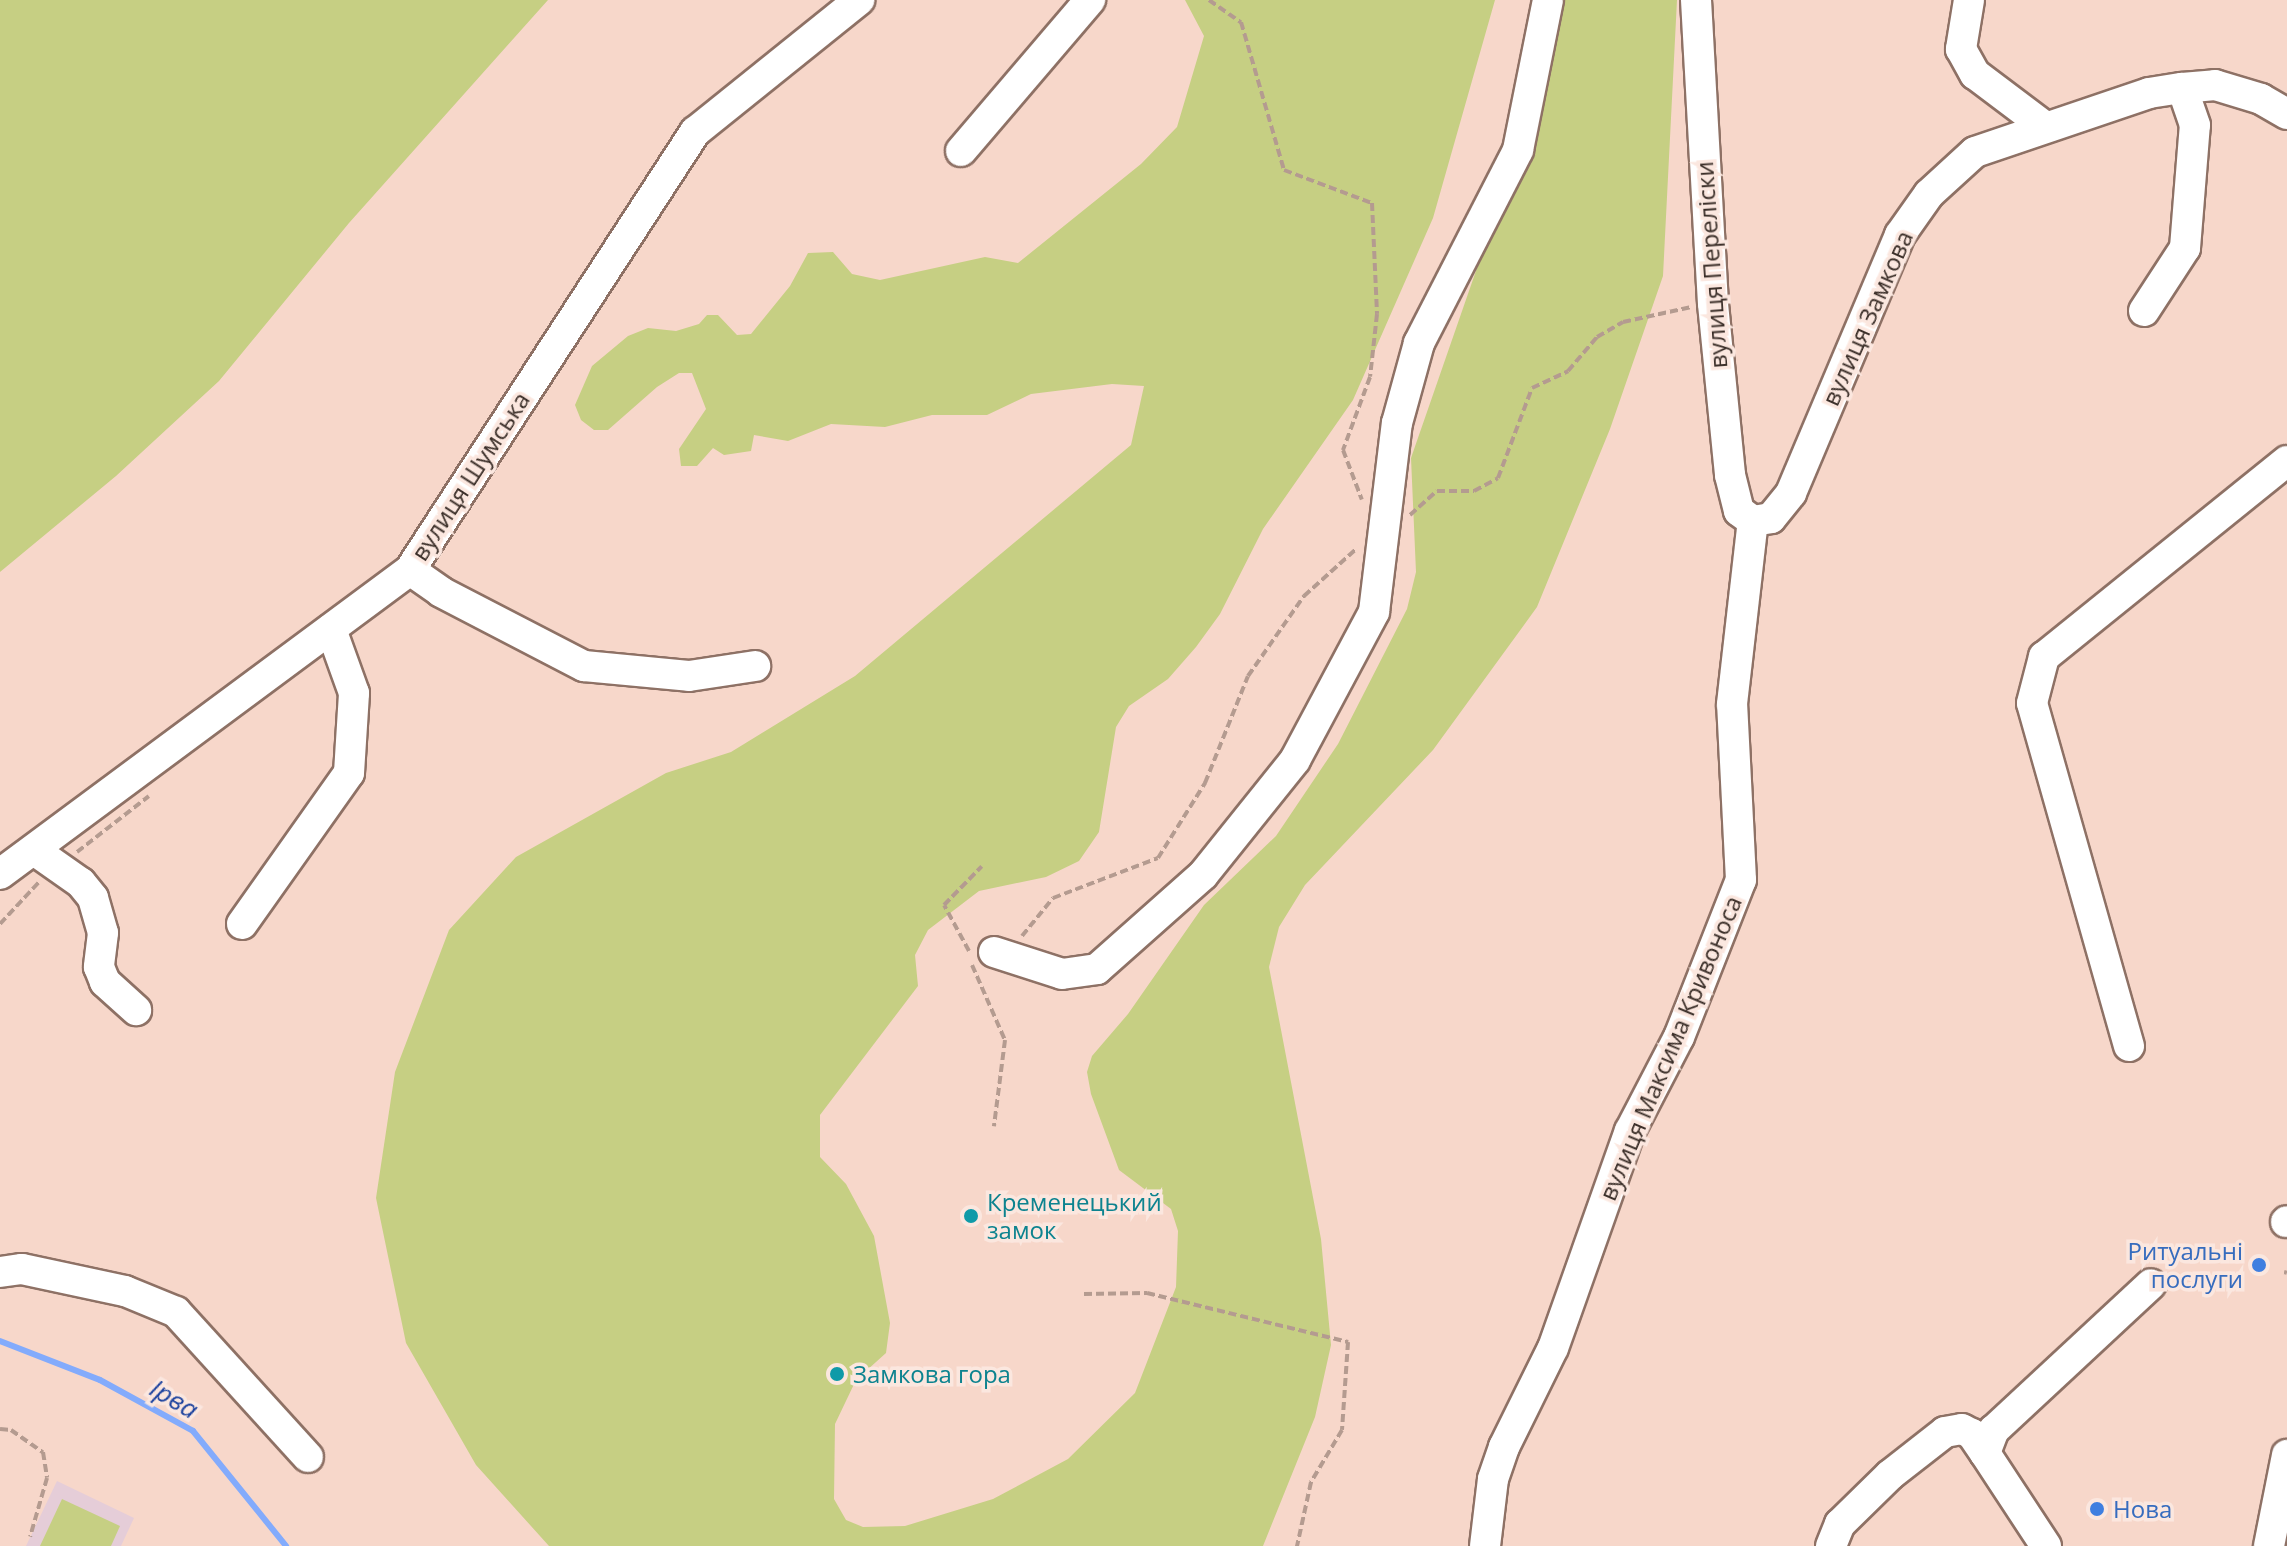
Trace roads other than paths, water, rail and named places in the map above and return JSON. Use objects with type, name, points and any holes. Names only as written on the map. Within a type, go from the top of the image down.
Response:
[{"type":"street","name":"вулиця Шумська","points":[[0,874],[410,570],[695,132],[859,0]]},
{"type":"street","points":[[961,151],[1090,0]]},
{"type":"street","points":[[1000,954],[1062,974],[1097,969],[1213,864],[1295,760],[1374,612],[1378,518],[1397,423],[1419,343],[1518,150],[1548,0]]},
{"type":"street","name":"вулиця Переліски","points":[[1696,0],[1713,304],[1730,475],[1739,511],[1753,521]]},
{"type":"street","points":[[1969,0],[1961,49],[1975,74],[2044,126]]},
{"type":"street","name":"вулиця Замкова","points":[[1753,521],[1771,518],[1791,493],[1900,235],[1929,194],[1975,152],[2044,126],[2149,93],[2182,88],[2215,85],[2261,99],[2287,114]]},
{"type":"street","points":[[2144,311],[2185,248],[2195,125],[2182,88]]},
{"type":"street","points":[[2129,1046],[2032,703],[2044,657],[2287,461]]},
{"type":"street","name":"вулиця Максима Кривоноса","points":[[1480,1543],[1504,1447],[1553,1348],[1630,1131],[1679,1037],[1741,880],[1732,704],[1753,521]]},
{"type":"street","points":[[410,570],[441,592],[584,666],[689,676],[755,666]]},
{"type":"street","points":[[242,924],[349,773],[354,693],[331,629]]},
{"type":"street","points":[[34,850],[81,883],[93,898],[103,933],[99,967],[105,982],[136,1010]]},
{"type":"street","points":[[0,1272],[22,1269],[125,1291],[176,1312],[308,1457]]},
{"type":"street","points":[[1985,1453],[1994,1430],[2151,1284]]},
{"type":"street","points":[[1831,1546],[1840,1524],[1860,1504],[1945,1432],[1962,1429],[1972,1434],[2046,1546]]},
{"type":"street","points":[[2269,1546],[2287,1455]]},
{"type":"waterway","name":"Ірва","points":[[0,1341],[100,1380],[193,1431],[286,1546]]},
{"type":"place","name":"Кременецький замок","points":[[971,1216]]},
{"type":"place","name":"Ритуальні послуги","points":[[2259,1265]]},
{"type":"place","name":"Замкова гора","points":[[837,1374]]},
{"type":"place","name":"Нова","points":[[2097,1509]]}]
